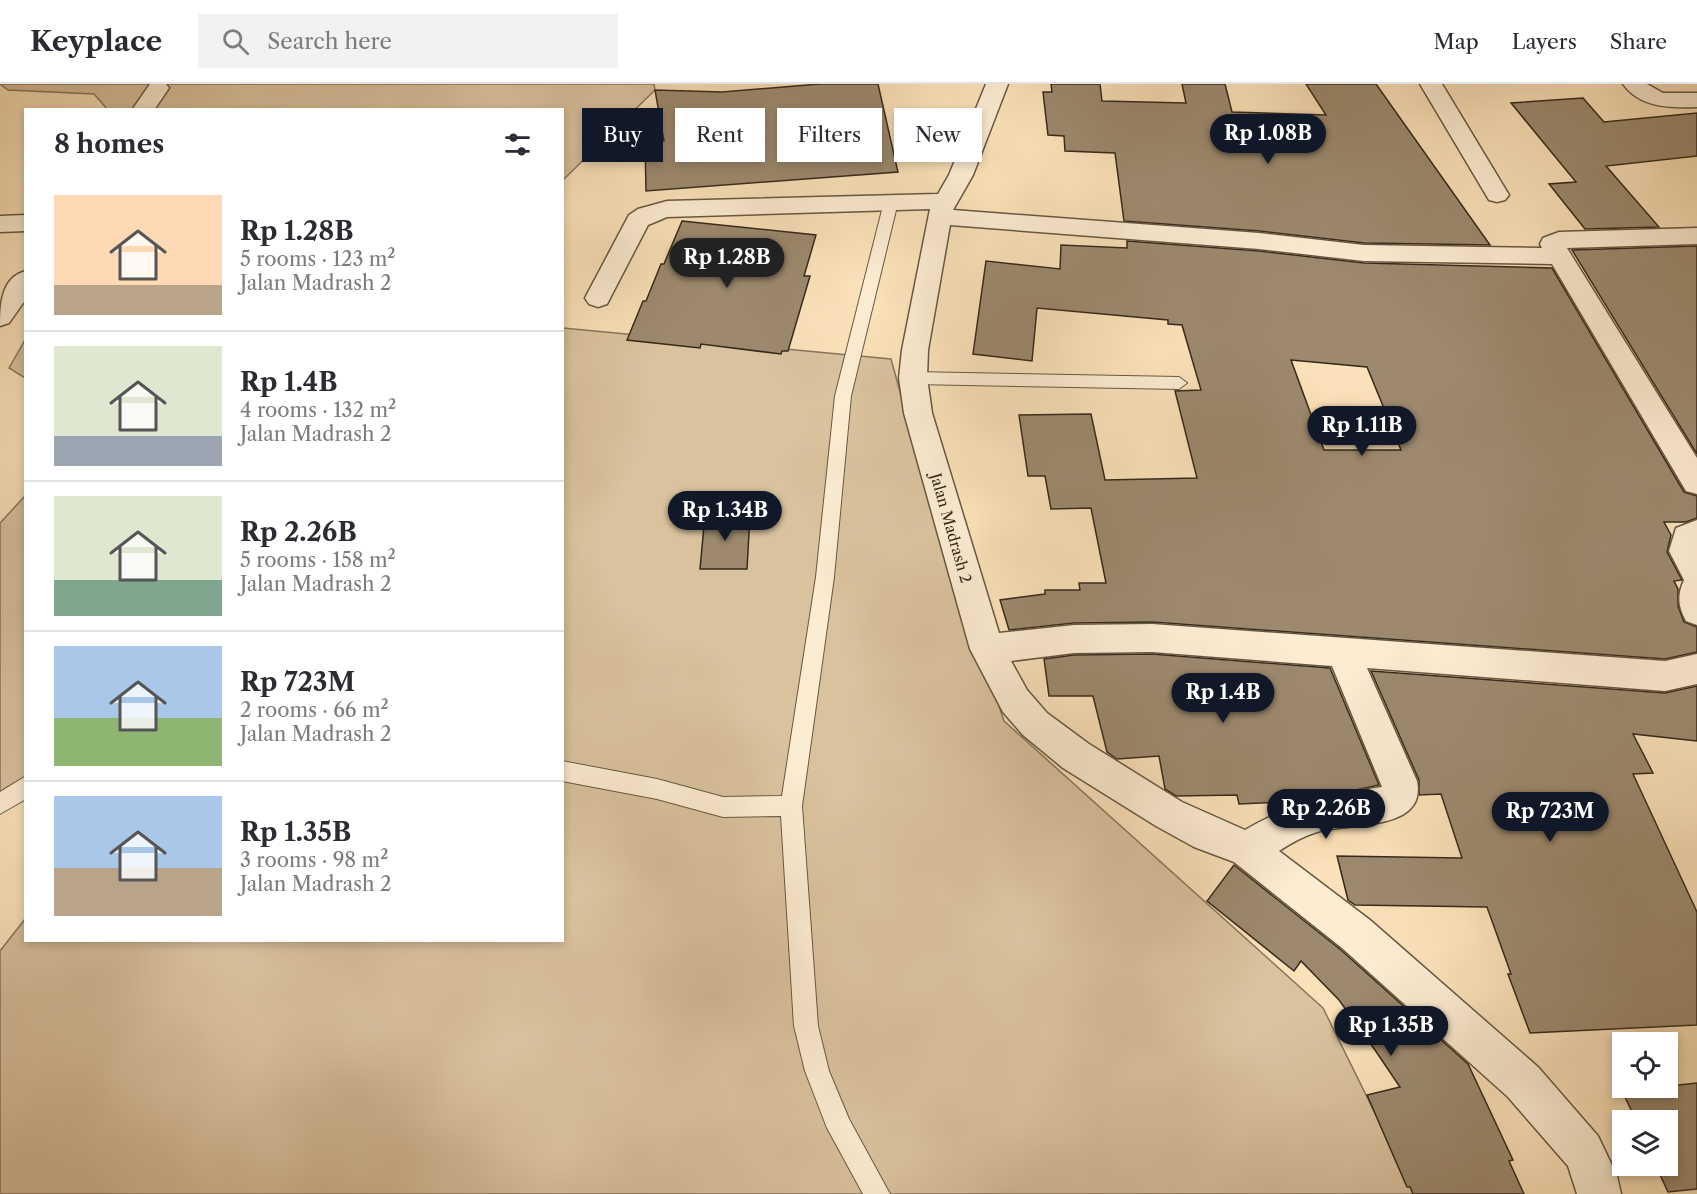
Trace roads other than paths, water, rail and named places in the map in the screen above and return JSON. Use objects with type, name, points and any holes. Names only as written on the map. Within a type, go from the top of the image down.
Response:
[{"type":"street","name":"Jalan Madrash 2","points":[[997,84],[961,175],[942,209],[926,283],[913,378],[918,413],[987,649],[1015,701],[1035,724],[1076,756],[1169,814],[1207,834],[1247,849],[1356,934],[1523,1082],[1550,1109],[1583,1151],[1595,1176],[1599,1194]]},
{"type":"street","points":[[1431,84],[1497,195]]},
{"type":"street","points":[[1634,84],[1650,98],[1661,101],[1697,100]]},
{"type":"street","points":[[144,108],[160,86]]},
{"type":"street","points":[[598,298],[632,228],[647,214],[667,209],[891,202],[1364,253],[1558,256]]},
{"type":"street","points":[[0,224],[24,223]]},
{"type":"street","points":[[1695,477],[1552,244],[1555,241],[1697,237]]},
{"type":"street","points":[[0,317],[24,282]]},
{"type":"street","points":[[1697,532],[1687,537],[1685,551],[1697,574]]},
{"type":"street","points":[[1697,587],[1694,593],[1697,611]]},
{"type":"street","points":[[987,649],[1074,639],[1140,638],[1665,676],[1697,669]]},
{"type":"street","points":[[1247,849],[1285,827],[1310,817],[1394,802],[1401,792],[1399,781],[1343,652]]},
{"type":"lane","points":[[877,1194],[840,1128],[817,1071],[806,1026],[791,806],[825,577],[843,396],[891,202]]},
{"type":"lane","points":[[913,378],[1179,383]]},
{"type":"lane","points":[[564,771],[657,789],[723,807],[791,806]]},
{"type":"lane","points":[[0,804],[24,787]]}]
